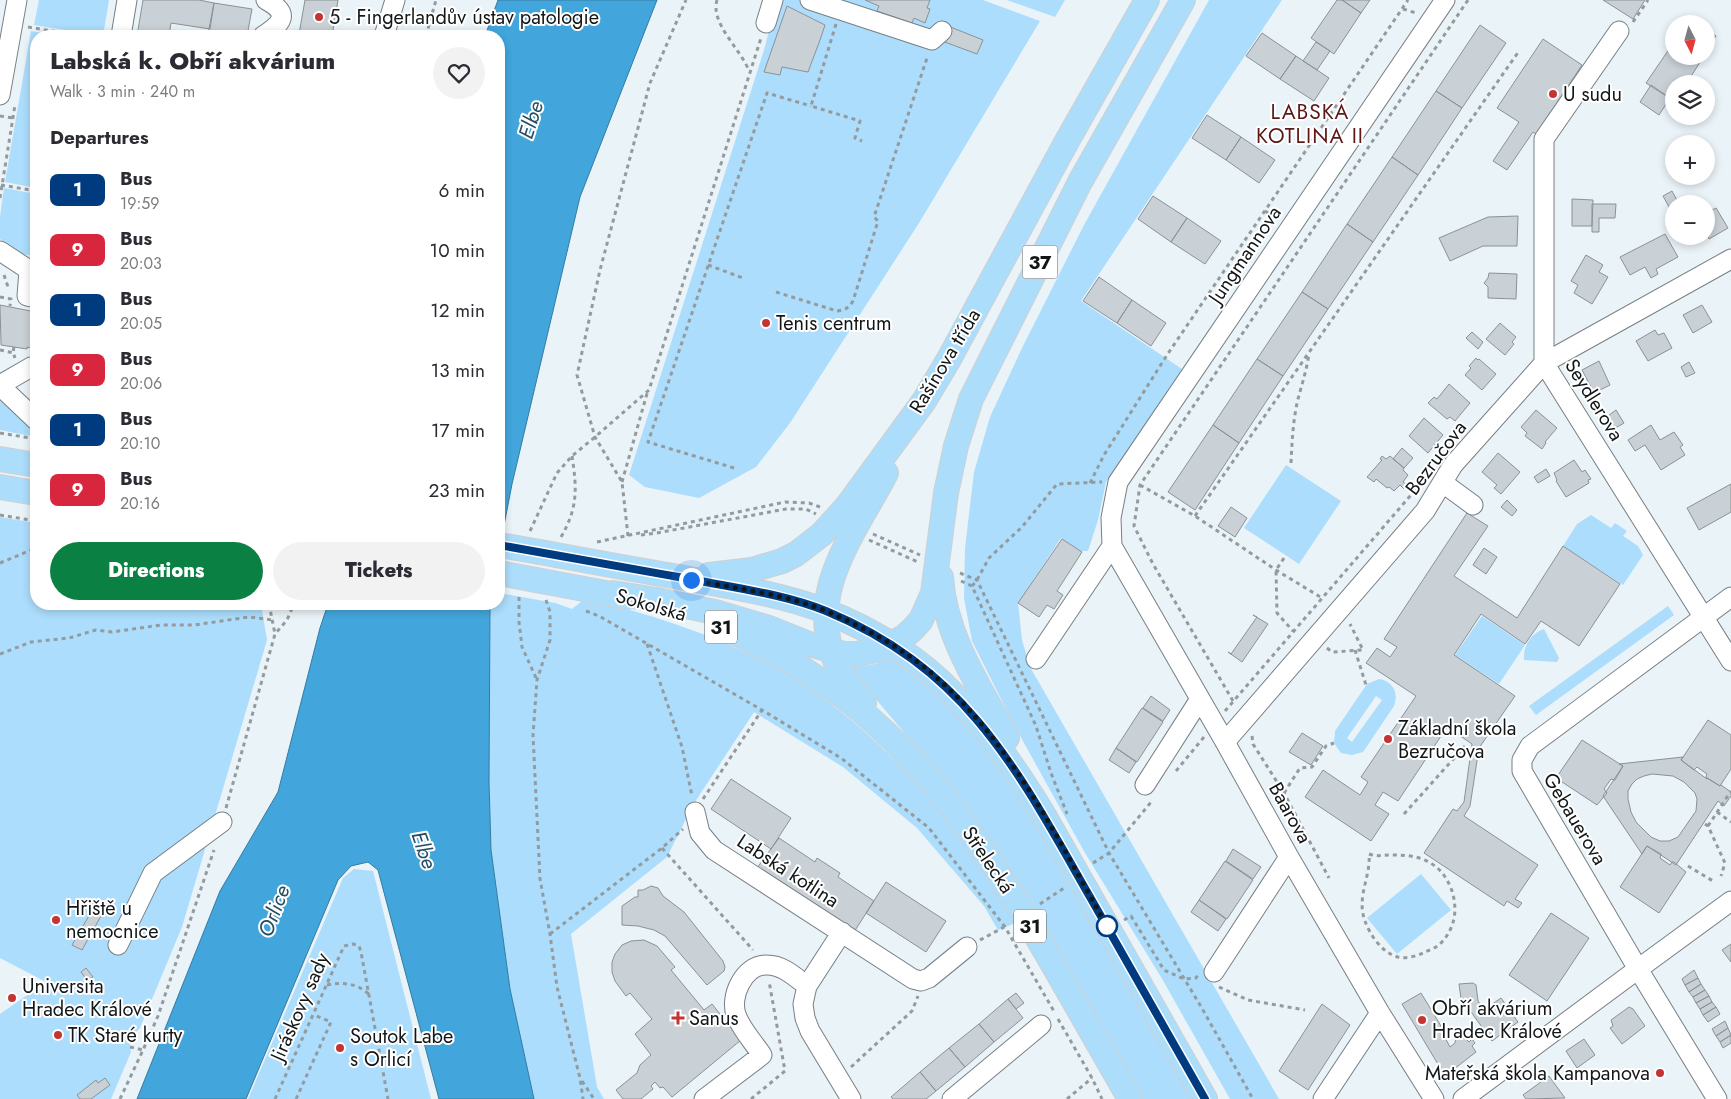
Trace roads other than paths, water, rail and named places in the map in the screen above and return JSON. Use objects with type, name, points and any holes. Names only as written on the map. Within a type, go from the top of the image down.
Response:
[{"type":"main road","name":"Rašínova třída","points":[[632,569],[696,575],[734,573],[769,566],[796,554],[822,534],[848,504],[924,401],[958,344],[1067,141],[1147,0]]},
{"type":"main road","name":"Rašínova třída","points":[[933,549],[956,446],[970,399],[1080,182],[1183,0]]},
{"type":"main road","points":[[915,763],[851,686],[837,665],[832,652],[825,611],[830,584],[838,561],[924,401]]},
{"type":"main road","points":[[0,459],[30,464]]},
{"type":"main road","points":[[0,487],[30,492]]},
{"type":"main road","name":"Sokolská","points":[[505,545],[550,547],[632,569],[768,595],[825,611]]},
{"type":"main road","points":[[613,593],[716,612],[832,652],[870,653],[892,645],[913,629],[921,620],[928,606],[936,575],[933,549]]},
{"type":"main road","points":[[933,549],[948,621],[961,652],[1014,752],[1042,812]]},
{"type":"main road","name":"Sokolská","points":[[505,576],[540,591],[613,593],[663,607],[728,630],[772,650],[820,681]]},
{"type":"main road","name":"31","points":[[825,611],[892,645],[935,677],[972,713],[1010,762],[1042,812],[1090,870],[1205,1099]]},
{"type":"main road","name":"Střelecká","points":[[820,681],[845,698],[915,763],[973,836],[1015,921],[1130,1099]]},
{"type":"street","points":[[0,94],[6,23],[17,0]]},
{"type":"street","points":[[122,30],[127,0]]},
{"type":"street","points":[[266,0],[272,3],[282,20],[272,30]]},
{"type":"street","points":[[386,30],[395,0]]},
{"type":"street","points":[[766,23],[774,0]]},
{"type":"street","points":[[810,0],[937,36]]},
{"type":"street","name":"Jungmannova","points":[[1112,546],[1111,518],[1118,482],[1445,0]]},
{"type":"street","name":"Seydlerova","points":[[1618,30],[1544,139],[1544,362],[1731,661]]},
{"type":"street","points":[[0,251],[30,267]]},
{"type":"street","name":"Bezručova","points":[[1225,742],[1425,511],[1453,465],[1544,362],[1731,259]]},
{"type":"street","points":[[30,285],[28,296],[30,296]]},
{"type":"street","points":[[30,369],[0,386],[30,414]]},
{"type":"street","points":[[1443,483],[1473,505]]},
{"type":"street","points":[[1036,659],[1112,546]]},
{"type":"street","name":"Baarova","points":[[1112,546],[1215,724],[1289,858],[1380,1014],[1434,1099]]},
{"type":"street","name":"Gebauerova","points":[[1717,1099],[1525,779],[1522,771],[1522,760],[1530,746],[1731,597]]},
{"type":"street","points":[[1145,785],[1200,698]]},
{"type":"street","name":"Labská kotlina","points":[[695,812],[700,833],[714,850],[842,932],[807,986],[803,1004],[805,1018],[815,1039],[850,1099]]},
{"type":"street","points":[[118,945],[153,873],[222,822]]},
{"type":"street","points":[[1207,979],[1289,858]]},
{"type":"street","points":[[1463,1099],[1731,901]]},
{"type":"street","points":[[842,932],[913,979],[920,981],[929,978],[968,947]]},
{"type":"street","points":[[704,1099],[762,1055],[736,1016],[735,1000],[739,985],[746,974],[756,967],[766,964],[783,968],[807,986]]},
{"type":"street","points":[[1323,1099],[1380,1014]]},
{"type":"street","points":[[952,1099],[1041,1025]]},
{"type":"water","name":"Elbe","points":[[498,0],[657,0],[580,197],[505,520],[505,30],[487,30]]},
{"type":"water","points":[[326,610],[490,610],[489,782],[491,850],[510,989],[534,1099],[439,1099],[378,870],[368,862],[351,866],[338,880],[246,1099],[137,1099],[220,891],[278,792]]},
{"type":"place","name":"5 - Fingerlandův ústav patologie","points":[[319,17]]},
{"type":"place","name":"U sudu","points":[[1553,94]]},
{"type":"place","name":"Tenis centrum","points":[[766,323]]},
{"type":"place","name":"Základní škola Bezručova","points":[[1388,739]]},
{"type":"place","name":"Hřiště u nemocnice","points":[[56,920]]},
{"type":"place","name":"Universita Hradec Králové","points":[[12,998]]},
{"type":"place","name":"Sanus","points":[[678,1018]]},
{"type":"place","name":"Obří akvárium Hradec Králové","points":[[1422,1020]]},
{"type":"place","name":"TK Staré kurty","points":[[58,1035]]},
{"type":"place","name":"Soutok Labe s Orlicí","points":[[340,1048]]},
{"type":"place","name":"Mateřská škola Kampanova","points":[[1660,1073]]},
{"type":"district","name":"LABSKÁ KOTLINA II","points":[[1310,124]]},
{"type":"water label","name":"Orlice","points":[[274,911]]}]
